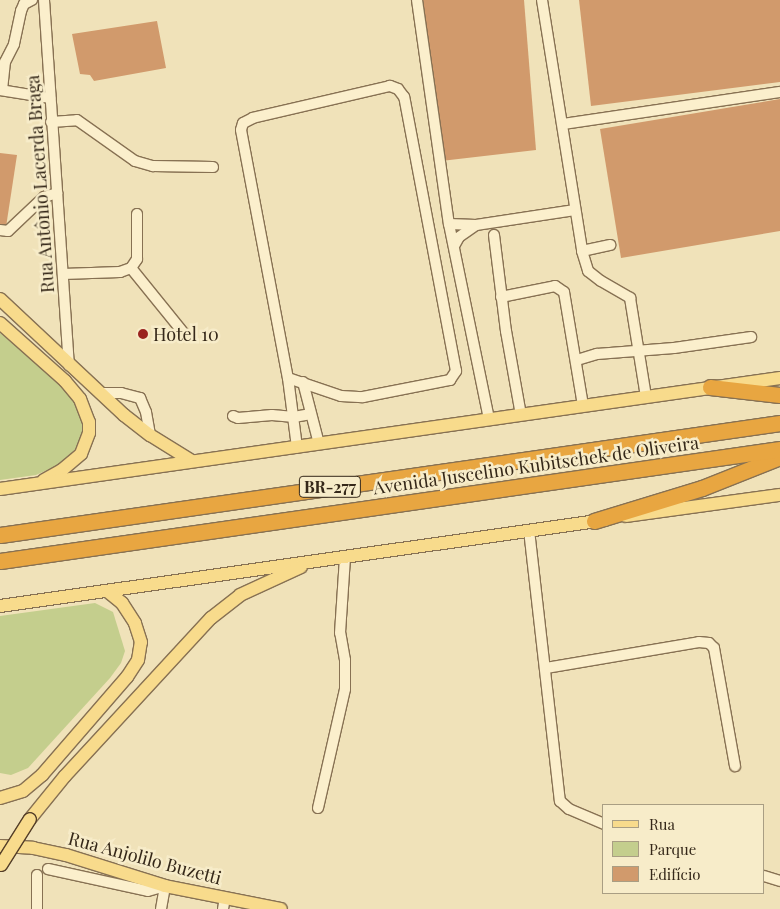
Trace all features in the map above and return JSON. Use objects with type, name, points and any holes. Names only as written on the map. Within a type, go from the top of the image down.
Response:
[{"type":"highway","points":[[710,387],[780,395]]},
{"type":"highway","name":"Avenida Juscelino Kubitschek de Oliveira","points":[[0,535],[780,423]]},
{"type":"highway","name":"Avenida Juscelino Kubitschek de Oliveira","points":[[0,561],[780,449]]},
{"type":"highway","points":[[594,521],[702,488],[780,457]]},
{"type":"main road","points":[[0,300],[100,393],[150,434],[192,461]]},
{"type":"main road","points":[[0,323],[73,389],[80,399],[89,422],[89,433],[81,454],[62,470],[37,484]]},
{"type":"main road","points":[[0,489],[780,378]]},
{"type":"main road","points":[[0,606],[780,495]]},
{"type":"main road","points":[[0,866],[30,819],[79,761],[211,618],[240,595],[317,560]]},
{"type":"main road","points":[[125,606],[128,596],[135,587]]},
{"type":"main road","points":[[0,798],[23,791],[33,784],[134,668],[141,642],[135,623],[125,606],[107,591]]},
{"type":"main road","name":"Rua Anjolilo Buzetti","points":[[0,846],[33,848],[66,855],[224,903],[281,909]]},
{"type":"street","points":[[32,0],[24,4],[21,10],[14,44],[5,62],[1,90],[50,98]]},
{"type":"street","name":"Rua Antônio Lacerda Braga","points":[[44,0],[69,365]]},
{"type":"street","points":[[416,0],[449,224],[489,419]]},
{"type":"street","points":[[542,0],[582,251],[588,271],[600,281],[630,298],[640,350],[646,397]]},
{"type":"street","points":[[288,378],[341,396],[363,397],[450,380],[456,371],[404,97],[398,89],[390,86],[252,118],[243,123],[241,130],[288,378],[297,447]]},
{"type":"street","points":[[562,124],[780,92]]},
{"type":"street","points":[[51,122],[77,120],[135,161],[153,166],[213,167]]},
{"type":"street","points":[[0,230],[8,231],[44,197],[57,193]]},
{"type":"street","points":[[449,224],[476,225],[575,210]]},
{"type":"street","points":[[63,274],[120,272],[130,268],[137,258],[137,214]]},
{"type":"street","points":[[454,246],[459,237],[476,225]]},
{"type":"street","points":[[494,235],[501,297],[521,414]]},
{"type":"street","points":[[582,251],[610,245]]},
{"type":"street","points":[[130,268],[186,336]]},
{"type":"street","points":[[501,297],[555,286],[564,292],[577,360],[583,406]]},
{"type":"street","points":[[577,360],[597,354],[751,337]]},
{"type":"street","points":[[303,382],[319,444]]},
{"type":"street","points":[[100,393],[121,393],[140,398],[146,412],[150,434]]},
{"type":"street","points":[[233,416],[238,418],[272,415],[294,417],[311,414]]},
{"type":"street","points":[[529,530],[560,801],[569,809],[602,823]]},
{"type":"street","points":[[318,808],[345,689],[345,660],[340,633],[345,556]]},
{"type":"street","points":[[546,668],[698,642],[709,643],[714,648],[736,766]]},
{"type":"street","points":[[48,869],[148,891],[165,886],[160,909]]},
{"type":"street","points":[[37,875],[37,909]]},
{"type":"street","points":[[765,876],[780,881]]},
{"type":"green space","points":[[0,333],[60,383],[74,400],[81,417],[83,430],[79,444],[69,457],[54,467],[36,475],[0,480]]},
{"type":"green space","points":[[95,603],[113,612],[125,651],[121,663],[110,678],[28,768],[11,775],[0,773],[0,616]]},
{"type":"building","points":[[423,0],[524,0],[536,150],[441,161]]},
{"type":"building","points":[[579,0],[780,0],[780,82],[591,106]]},
{"type":"building","points":[[157,21],[166,68],[94,81],[90,75],[80,74],[72,34]]},
{"type":"building","points":[[780,99],[780,231],[621,258],[600,129]]},
{"type":"building","points":[[0,153],[17,155],[6,227],[0,227]]},
{"type":"place","name":"Hotel 10","points":[[143,334]]}]
